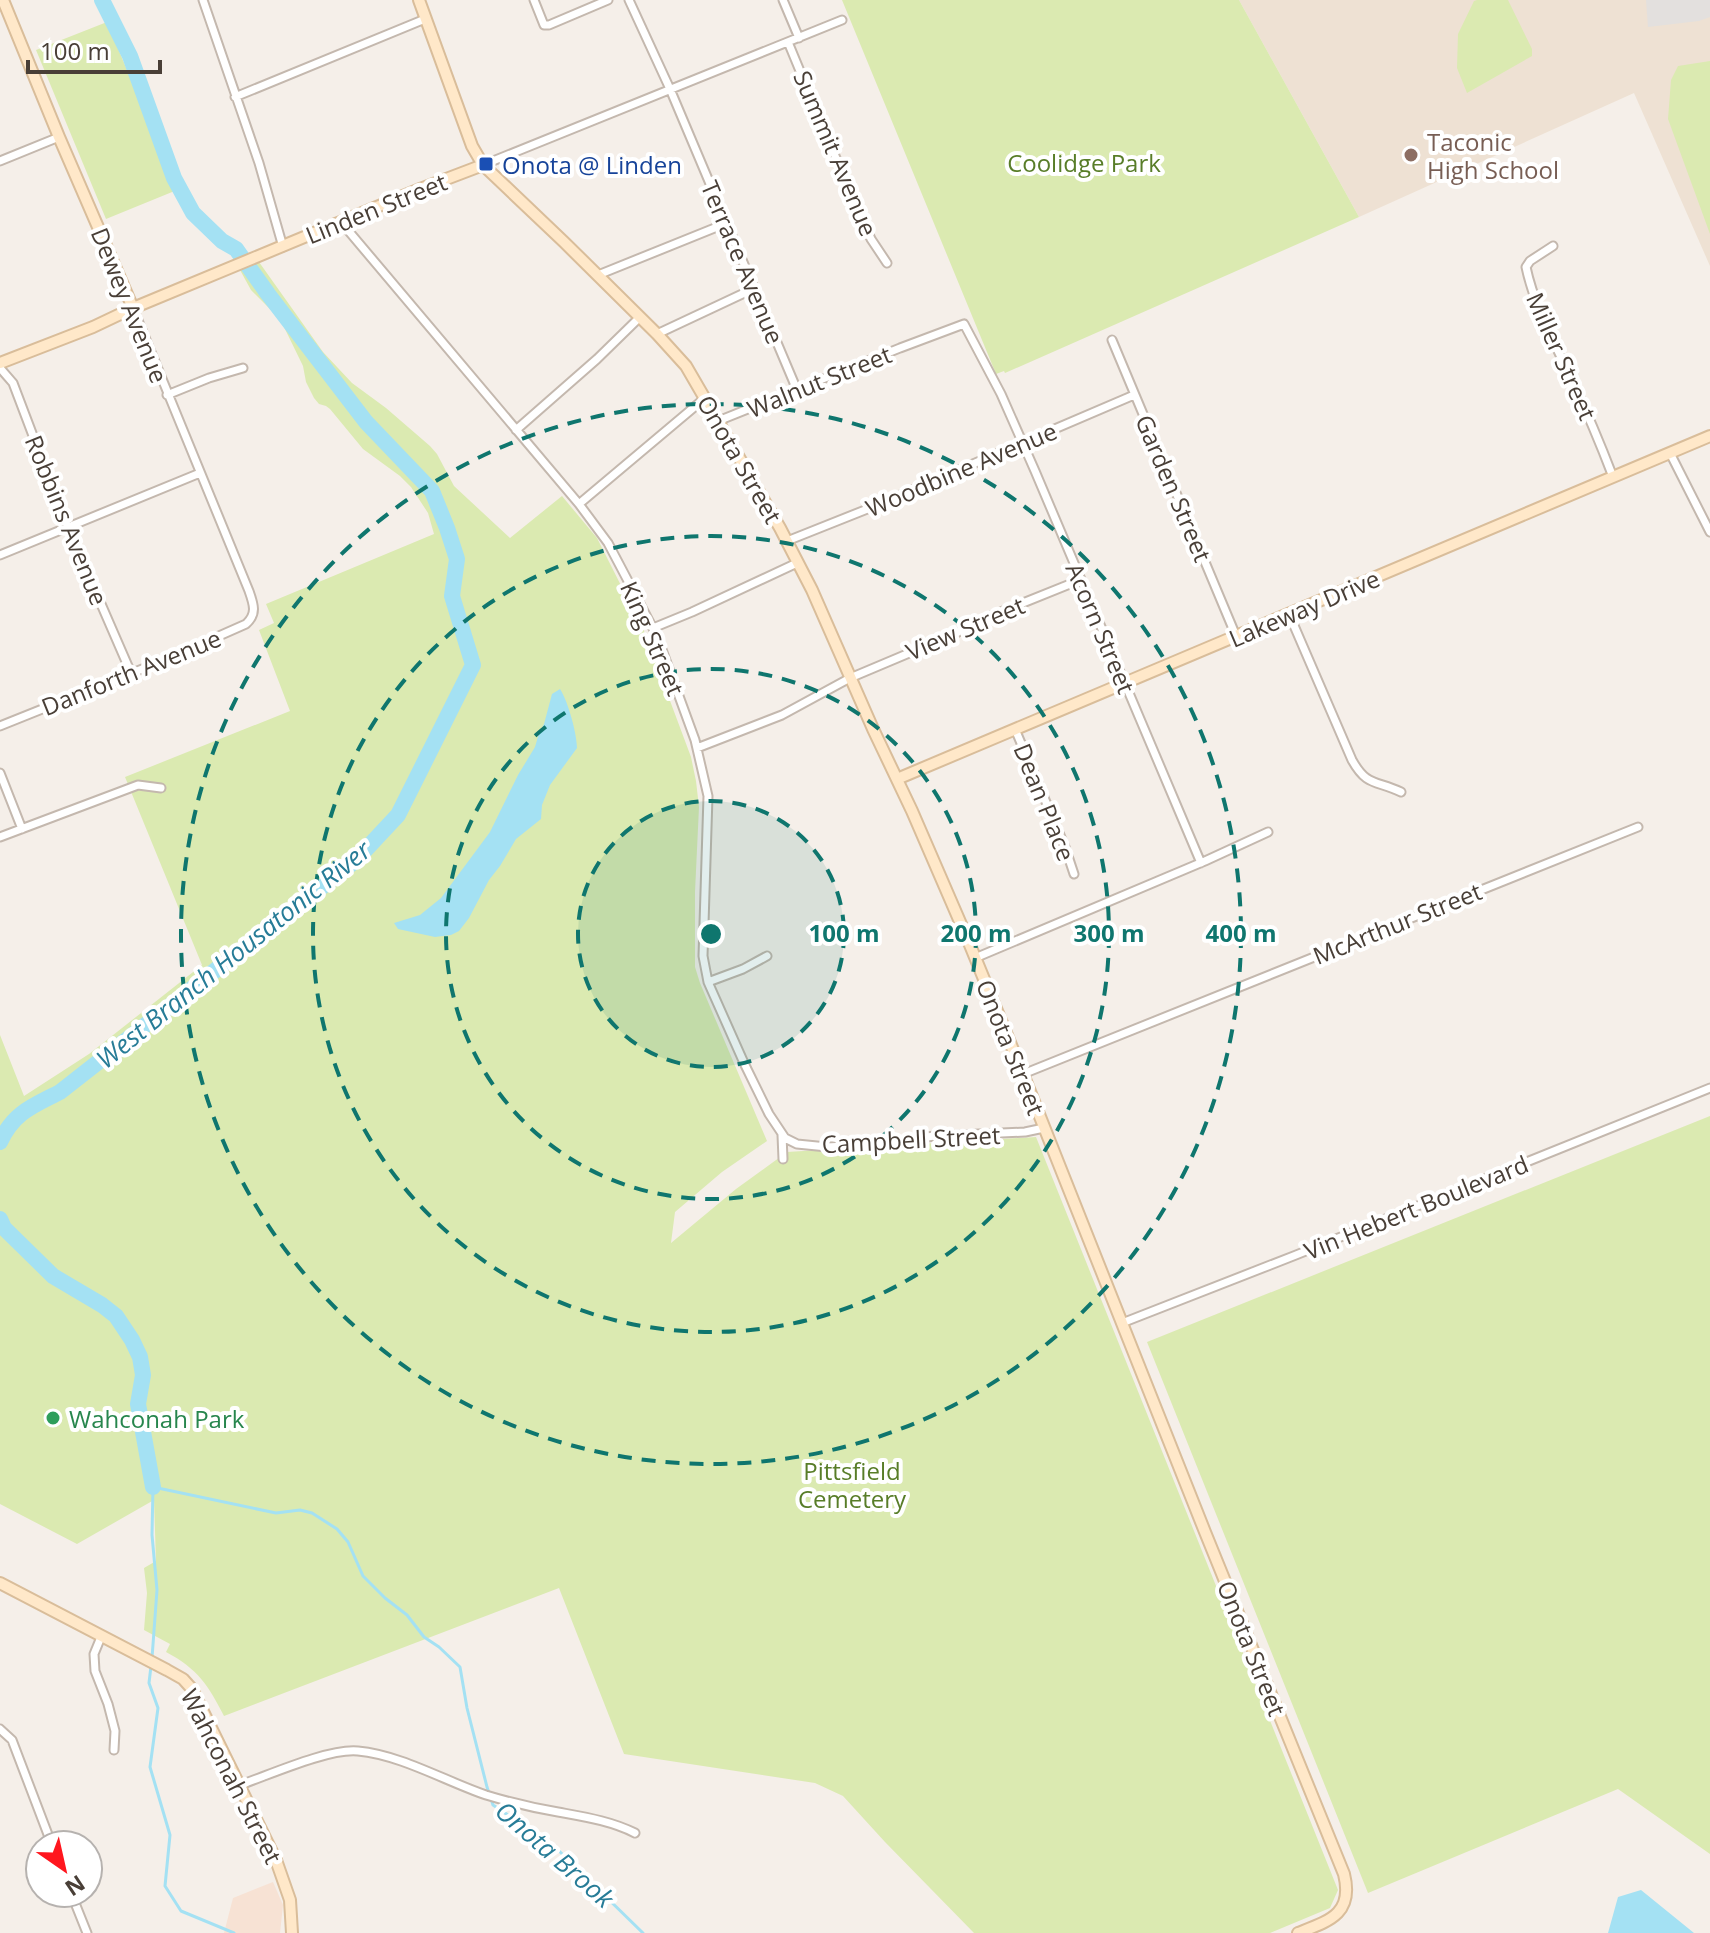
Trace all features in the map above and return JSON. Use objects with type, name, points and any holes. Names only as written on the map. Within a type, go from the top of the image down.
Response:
[{"type":"street","name":"Dewey Avenue","points":[[3,0],[133,308],[249,591],[254,610]]},
{"type":"street","points":[[203,0],[259,163],[283,247]]},
{"type":"street","name":"Onota Street","points":[[419,0],[472,146],[483,165],[598,275],[686,366],[812,590],[975,958],[1344,1874],[1347,1894],[1341,1910],[1328,1920],[1298,1933]]},
{"type":"street","points":[[534,0],[544,25],[608,0]]},
{"type":"street","name":"Terrace Avenue","points":[[629,0],[670,89],[797,390]]},
{"type":"street","points":[[783,0],[799,38]]},
{"type":"street","points":[[235,97],[425,19]]},
{"type":"street","name":"Linden Street","points":[[0,366],[420,189],[842,20]]},
{"type":"street","name":"Summit Avenue","points":[[788,42],[855,204],[871,239],[887,263]]},
{"type":"street","points":[[0,161],[59,137]]},
{"type":"street","name":"King Street","points":[[341,222],[579,504],[608,543],[653,628],[697,748],[708,796],[703,956],[708,982],[744,1063],[782,1133]]},
{"type":"street","points":[[598,275],[727,223]]},
{"type":"street","name":"Miller Street","points":[[1553,246],[1526,267],[1529,283],[1613,477]]},
{"type":"street","points":[[657,334],[755,288]]},
{"type":"street","points":[[516,430],[640,317]]},
{"type":"street","name":"Walnut Street","points":[[718,421],[964,324],[1000,392]]},
{"type":"street","name":"Garden Street","points":[[1112,340],[1236,636]]},
{"type":"street","name":"Robbins Avenue","points":[[0,366],[13,383],[68,528],[131,673]]},
{"type":"street","points":[[167,395],[243,368]]},
{"type":"street","name":"Acorn Street","points":[[1000,392],[1201,863]]},
{"type":"street","name":"Woodbine Avenue","points":[[787,541],[1134,395]]},
{"type":"street","points":[[579,504],[705,398]]},
{"type":"street","name":"Lakeway Drive","points":[[897,779],[1710,436]]},
{"type":"street","points":[[1670,453],[1710,532]]},
{"type":"street","points":[[0,555],[200,473]]},
{"type":"street","points":[[653,628],[797,563]]},
{"type":"street","name":"View Street","points":[[697,748],[782,715],[850,678],[1080,580]]},
{"type":"street","name":"Danforth Avenue","points":[[0,726],[246,624],[253,618],[254,610]]},
{"type":"street","points":[[1289,614],[1358,771],[1373,783],[1401,792]]},
{"type":"street","name":"Dean Place","points":[[1015,729],[1074,874]]},
{"type":"street","points":[[0,773],[22,829]]},
{"type":"street","points":[[0,837],[138,785],[161,788]]},
{"type":"street","name":"McArthur Street","points":[[1023,1074],[1638,827]]},
{"type":"street","points":[[975,958],[1268,832]]},
{"type":"street","points":[[708,982],[767,956]]},
{"type":"street","name":"Vin Hebert Boulevard","points":[[1122,1323],[1710,1088]]},
{"type":"street","name":"Campbell Street","points":[[782,1133],[797,1144],[827,1147],[1044,1128]]},
{"type":"street","points":[[782,1133],[783,1159]]},
{"type":"street","name":"Wahconah Street","points":[[0,1583],[183,1679],[192,1689],[276,1860],[290,1900],[292,1933]]},
{"type":"street","points":[[101,1637],[94,1654],[95,1671],[112,1718],[114,1750]]},
{"type":"street","points":[[0,1729],[12,1740],[46,1829]]},
{"type":"street","points":[[240,1785],[309,1760],[356,1750],[388,1757],[490,1796],[601,1820],[635,1833]]},
{"type":"street","points":[[77,1909],[87,1933]]},
{"type":"shaded area","name":"Taconic High School","points":[[1239,0],[1710,0],[1710,266],[1634,93],[1359,217]]},
{"type":"shaded area","points":[[1646,0],[1710,0],[1710,17],[1648,27]]},
{"type":"shaded area","points":[[273,1882],[283,1905],[280,1933],[224,1933],[233,1898]]},
{"type":"green space","name":"Coolidge Park","points":[[842,0],[1239,0],[1359,217],[1005,373],[996,374]]},
{"type":"green space","points":[[1477,0],[1508,0],[1532,49],[1532,56],[1467,93],[1457,68],[1458,34]]},
{"type":"green space","points":[[107,22],[177,190],[106,219],[36,50]]},
{"type":"green space","points":[[1710,61],[1710,234],[1668,119],[1671,80],[1678,66]]},
{"type":"green space","name":"Pittsfield Cemetery","points":[[259,262],[323,352],[352,383],[430,446],[454,486],[510,538],[562,496],[597,538],[644,631],[691,757],[696,781],[699,807],[695,967],[767,1141],[722,1172],[675,1212],[671,1243],[787,1152],[1036,1137],[1338,1890],[1330,1908],[1270,1933],[974,1933],[843,1796],[815,1783],[624,1754],[559,1588],[224,1716],[201,1679],[166,1652],[170,1644],[144,1630],[147,1593],[144,1568],[156,1561],[154,1500],[77,1544],[0,1504],[0,1035],[24,1096],[89,1054],[202,965],[125,777],[290,711],[259,630],[274,623],[266,604],[434,534],[428,513],[411,487],[363,449],[330,409],[314,398],[284,327],[251,290],[240,270]]},
{"type":"green space","points":[[1710,1116],[1710,1854],[1618,1789],[1368,1893],[1147,1342]]},
{"type":"water","points":[[560,689],[572,718],[577,748],[550,785],[542,805],[541,819],[516,839],[459,931],[435,937],[398,929],[394,923],[420,915],[441,898],[490,832],[535,747],[552,694]]},
{"type":"water","points":[[1641,1890],[1694,1933],[1608,1933],[1618,1897]]},
{"type":"waterway","name":"West Branch Housatonic River","points":[[0,1142],[11,1124],[25,1111],[60,1092],[355,861],[398,815],[473,665],[452,596],[457,559],[432,491],[366,422],[236,249],[222,241],[193,213],[174,178],[130,56],[102,0]]},
{"type":"waterway","name":"West Branch Housatonic River","points":[[0,1219],[4,1228],[53,1276],[116,1316],[132,1340],[140,1357],[143,1375],[138,1404],[153,1487]]},
{"type":"waterway","name":"Onota Brook","points":[[152,1658],[157,1590],[152,1535],[153,1487],[276,1513],[300,1510],[312,1513],[337,1529],[348,1542],[363,1576],[407,1615],[424,1637],[460,1667],[467,1708],[493,1805],[554,1846],[643,1933]]},
{"type":"waterway","name":"West Branch Housatonic River","points":[[151,1666],[149,1683],[158,1708],[150,1767],[170,1835],[165,1886],[181,1911],[234,1933]]},
{"type":"place","name":"Taconic High School","points":[[1411,155]]},
{"type":"place","name":"Onota @ Linden","points":[[486,164]]},
{"type":"place","name":"Wahconah Park","points":[[53,1418]]}]
